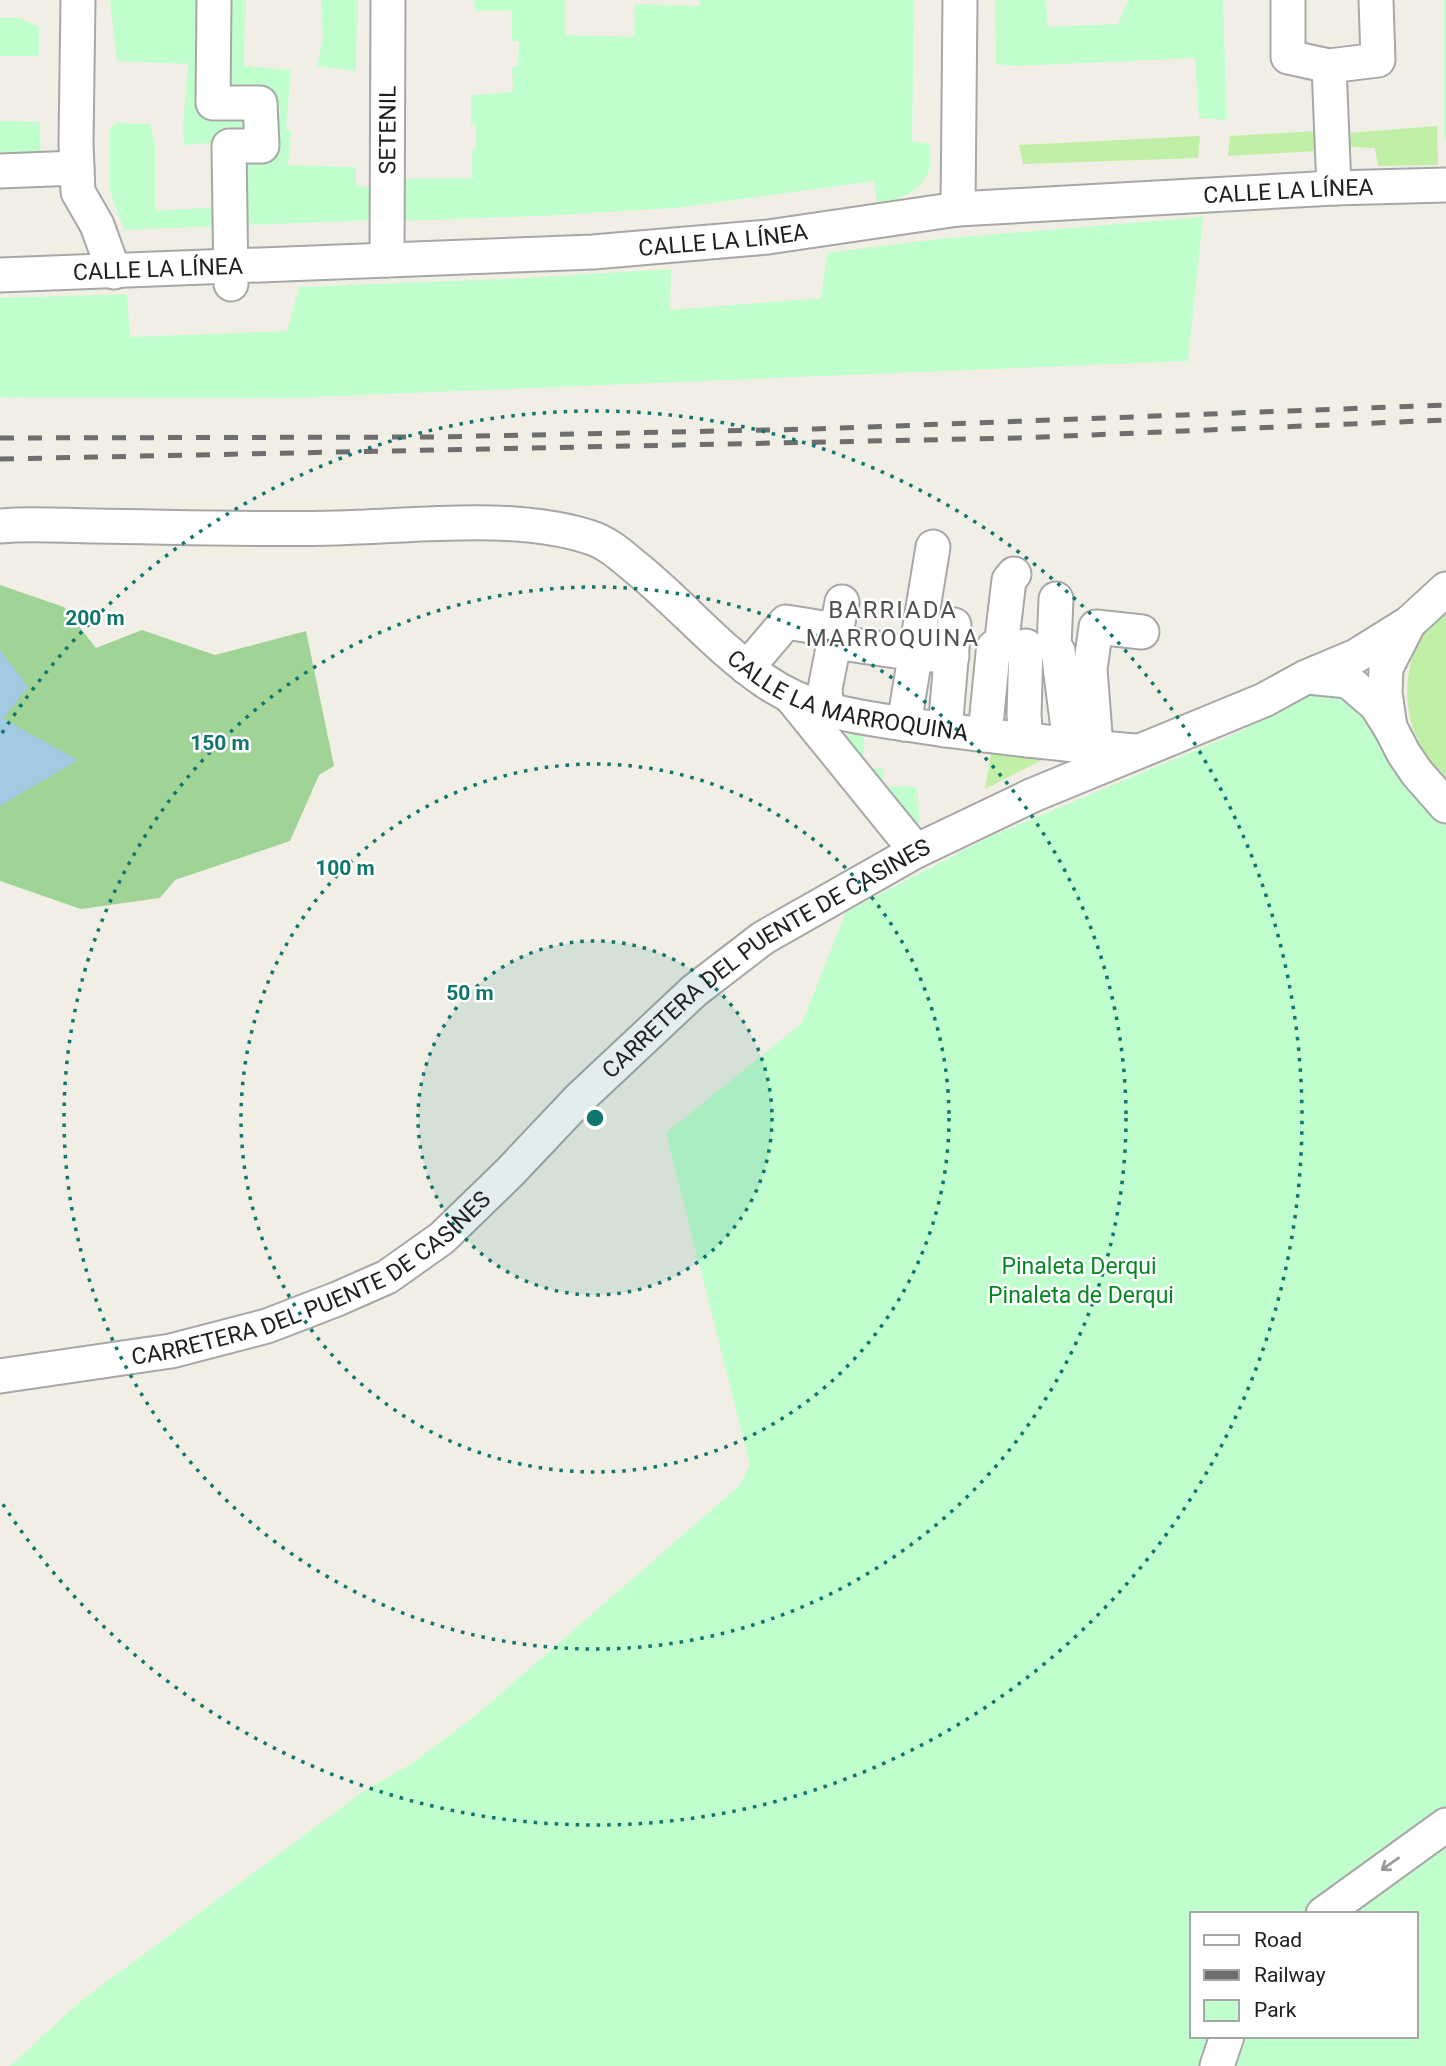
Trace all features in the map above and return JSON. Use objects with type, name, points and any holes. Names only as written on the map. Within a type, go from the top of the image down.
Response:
[{"type":"street","points":[[78,0],[78,191],[97,225],[114,272]]},
{"type":"street","points":[[214,0],[213,103],[260,103],[262,146],[229,146],[230,276]]},
{"type":"street","name":"SETENIL","points":[[387,260],[388,0]]},
{"type":"street","points":[[958,209],[960,0]]},
{"type":"street","points":[[1288,0],[1288,57],[1329,66],[1378,60],[1376,0]]},
{"type":"street","points":[[1329,66],[1334,188]]},
{"type":"street","points":[[0,172],[77,169]]},
{"type":"street","name":"CALLE LA LÍNEA","points":[[0,275],[114,272],[230,276],[387,260],[676,246],[768,237],[958,209],[1334,188],[1446,185]]},
{"type":"street","name":"CALLE LA MARROQUINA","points":[[0,526],[336,528],[448,524],[531,525],[599,540],[660,587],[747,668],[790,696],[827,710],[859,718],[985,736],[1141,751]]},
{"type":"street","points":[[904,724],[933,548]]},
{"type":"street","points":[[985,736],[993,653],[995,647],[1001,647],[1009,580],[1014,574]]},
{"type":"street","points":[[1390,727],[1385,693],[1386,668],[1409,623],[1446,589]]},
{"type":"street","points":[[1056,599],[1054,646],[1058,651],[1083,746]]},
{"type":"street","points":[[747,668],[786,622],[837,625],[916,654],[953,640],[945,730]]},
{"type":"street","name":"CARRETERA DEL PUENTE DE CASINES","points":[[0,1376],[171,1351],[267,1326],[387,1277],[442,1238],[510,1172],[579,1098],[694,991],[763,938],[916,851],[1033,795],[1264,700],[1306,677],[1356,656],[1409,623]]},
{"type":"street","points":[[827,710],[825,689],[837,625]]},
{"type":"street","points":[[1083,746],[1096,627],[1142,632]]},
{"type":"street","points":[[1026,646],[1026,740]]},
{"type":"street","points":[[1361,692],[1355,671],[1356,656],[1386,668]]},
{"type":"street","points":[[1306,677],[1349,681],[1376,705],[1417,773],[1446,806]]},
{"type":"street","points":[[790,696],[916,851]]},
{"type":"street","points":[[1326,1912],[1446,1825]]},
{"type":"street","points":[[1216,2066],[1226,2038]]},
{"type":"green space","points":[[110,0],[245,0],[244,66],[291,70],[286,130],[291,130],[287,165],[356,167],[356,185],[371,188],[369,220],[124,230],[110,191],[109,128],[116,123],[150,124],[155,146],[155,211],[221,207],[221,142],[184,145],[188,64],[117,61]]},
{"type":"green space","points":[[321,0],[357,0],[356,71],[317,66],[323,38]]},
{"type":"green space","points":[[474,0],[566,0],[566,35],[634,37],[635,4],[700,6],[700,0],[914,0],[912,141],[929,144],[931,158],[927,175],[910,193],[877,202],[874,181],[675,208],[404,221],[404,179],[472,178],[472,150],[476,149],[476,125],[471,125],[471,95],[513,92],[512,67],[518,67],[519,41],[512,41],[512,11],[475,11]]},
{"type":"green space","points":[[995,0],[1046,0],[1048,27],[1118,24],[1128,0],[1223,0],[1227,120],[1199,118],[1195,58],[1017,66],[996,64]]},
{"type":"green space","points":[[1446,0],[1446,145],[1444,134]]},
{"type":"green space","points":[[0,18],[20,18],[39,27],[39,56],[0,56]]},
{"type":"green space","points":[[0,121],[40,122],[41,169],[0,171]]},
{"type":"green space","points":[[1437,126],[1438,165],[1378,166],[1375,148],[1350,147],[1348,133]]},
{"type":"green space","points":[[1316,131],[1317,151],[1228,156],[1230,136]]},
{"type":"green space","points":[[1200,136],[1198,158],[1023,164],[1019,145]]},
{"type":"green space","points":[[1203,217],[1188,361],[291,398],[0,397],[0,298],[127,294],[130,337],[287,331],[299,287],[671,269],[670,310],[821,298],[827,253],[937,239]]},
{"type":"green space","points":[[0,585],[64,607],[96,648],[142,630],[215,655],[306,631],[334,766],[319,775],[290,841],[175,880],[160,898],[81,909],[0,881]]},
{"type":"green space","points":[[1446,610],[1446,779],[1432,763],[1413,729],[1407,691],[1414,652],[1423,633]]},
{"type":"green space","name":"Pinaleta Derqui","points":[[1317,690],[1355,690],[1398,778],[1446,824],[1446,2066],[10,2066],[82,2000],[364,1791],[411,1764],[475,1716],[739,1486],[750,1465],[666,1133],[802,1023],[846,912],[989,837],[1239,732]]},
{"type":"green space","points":[[829,733],[864,736],[863,768],[884,769],[882,786],[916,787],[920,823],[909,828]]},
{"type":"green space","points":[[992,748],[1058,752],[985,789]]},
{"type":"water","points":[[0,650],[28,687],[3,719],[78,760],[0,806]]},
{"type":"railway","points":[[0,438],[433,437],[815,429],[1446,405]]},
{"type":"railway","points":[[0,459],[1018,438],[1446,420]]},
{"type":"district","name":"BARRIADA MARROQUINA","points":[[893,624]]},
{"type":"park label","name":"Pinaleta de Derqui","points":[[1081,1295]]}]
